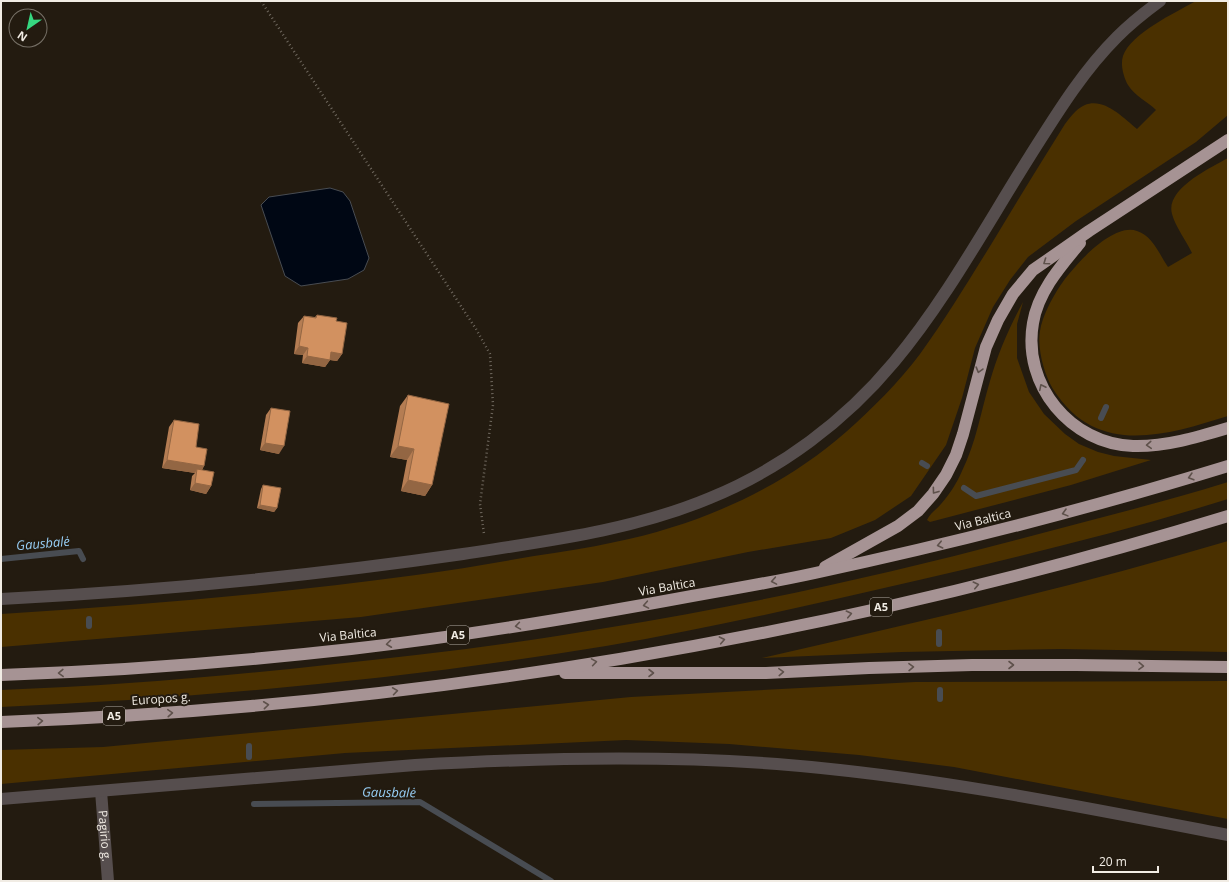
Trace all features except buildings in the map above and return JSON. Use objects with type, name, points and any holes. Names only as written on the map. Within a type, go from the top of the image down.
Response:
[{"type":"highway","points":[[812,574],[898,526],[918,511],[933,494],[946,475],[956,455],[986,347],[998,320],[1012,294],[1033,270],[1089,231],[1227,140]]},
{"type":"highway","points":[[1089,231],[1048,285],[1038,306],[1033,323],[1031,340],[1037,375],[1044,391],[1054,406],[1066,419],[1086,433],[1114,443],[1132,446],[1169,443],[1228,428]]},
{"type":"highway","name":"Via Baltica","points":[[1,675],[100,671],[351,649],[602,613],[812,574],[976,536],[1095,505],[1228,466]]},
{"type":"highway","name":"A5","points":[[528,673],[653,653],[769,631],[872,609],[986,582],[1228,516]]},
{"type":"highway","points":[[528,673],[766,673],[972,665],[1228,667]]},
{"type":"highway","name":"Europos g.","points":[[1,722],[76,719],[227,708],[382,693],[528,673]]},
{"type":"street","points":[[1,599],[96,594],[208,585],[364,568],[578,536],[641,522],[682,509],[710,498],[755,476],[798,450],[818,435],[876,383],[908,344],[938,303],[1043,134],[1080,81],[1117,37],[1160,1]]},
{"type":"street","points":[[1,799],[480,761],[591,758],[730,761],[822,768],[914,779],[1042,799],[1228,835]]},
{"type":"street","name":"Pagirio g.","points":[[101,791],[108,881]]},
{"type":"path","points":[[261,1],[476,329],[490,354],[493,405],[480,504],[487,550]]},
{"type":"shaded area","points":[[1196,1],[1228,1],[1228,115],[1196,142],[1076,221],[1028,257],[1010,280],[993,307],[975,348],[962,398],[946,445],[911,496],[875,520],[831,538],[748,552],[603,582],[361,617],[1,647],[1,614],[157,603],[312,588],[475,566],[595,546],[646,535],[708,515],[738,502],[766,487],[794,471],[846,432],[885,395],[903,375],[920,354],[948,313],[1065,124],[1075,112],[1083,106],[1092,103],[1100,104],[1116,112],[1137,129],[1156,110],[1134,92],[1128,85],[1123,71],[1123,56],[1135,39],[1144,32],[1155,24]]},
{"type":"shaded area","points":[[1228,158],[1228,416],[1180,430],[1133,436],[1110,433],[1089,425],[1070,411],[1053,389],[1044,369],[1040,353],[1039,338],[1045,314],[1051,302],[1066,278],[1083,258],[1094,248],[1116,233],[1127,230],[1143,233],[1155,246],[1168,267],[1192,253],[1172,214],[1172,205],[1175,196],[1191,180]]},
{"type":"shaded area","points":[[330,188],[343,192],[350,201],[369,258],[364,270],[348,279],[301,286],[285,276],[261,205],[269,197]]},
{"type":"shaded area","points":[[1023,302],[1017,324],[1017,358],[1029,392],[1044,414],[1065,434],[1079,444],[1098,452],[1114,456],[1151,460],[1071,485],[930,522],[927,520],[928,518],[950,493],[967,460],[975,438],[1000,351]]},
{"type":"shaded area","points":[[1228,482],[1228,499],[1113,532],[996,562],[841,598],[724,624],[645,639],[531,658],[304,686],[153,698],[1,707],[1,690],[83,686],[285,669],[466,649],[571,634],[660,619],[875,575],[1132,510]]},
{"type":"shaded area","points":[[1228,541],[1228,652],[1062,649],[902,652],[762,658],[1054,589]]},
{"type":"shaded area","points":[[1228,681],[1228,819],[954,767],[859,755],[729,744],[626,740],[345,753],[1,784],[1,750],[103,747],[631,697],[915,682]]},
{"type":"waterway","points":[[1101,418],[1106,407]]},
{"type":"waterway","points":[[964,488],[976,496],[1076,470],[1083,460]]},
{"type":"waterway","points":[[922,463],[927,466]]},
{"type":"waterway","name":"Gausbalė","points":[[1,559],[79,551],[83,559]]},
{"type":"waterway","name":"Gausbalė","points":[[89,619],[89,626]]},
{"type":"waterway","points":[[939,632],[939,644]]},
{"type":"waterway","points":[[940,690],[940,699]]},
{"type":"waterway","name":"Gausbalė","points":[[249,746],[249,757]]},
{"type":"waterway","name":"Gausbalė","points":[[254,804],[420,802],[551,881]]}]
